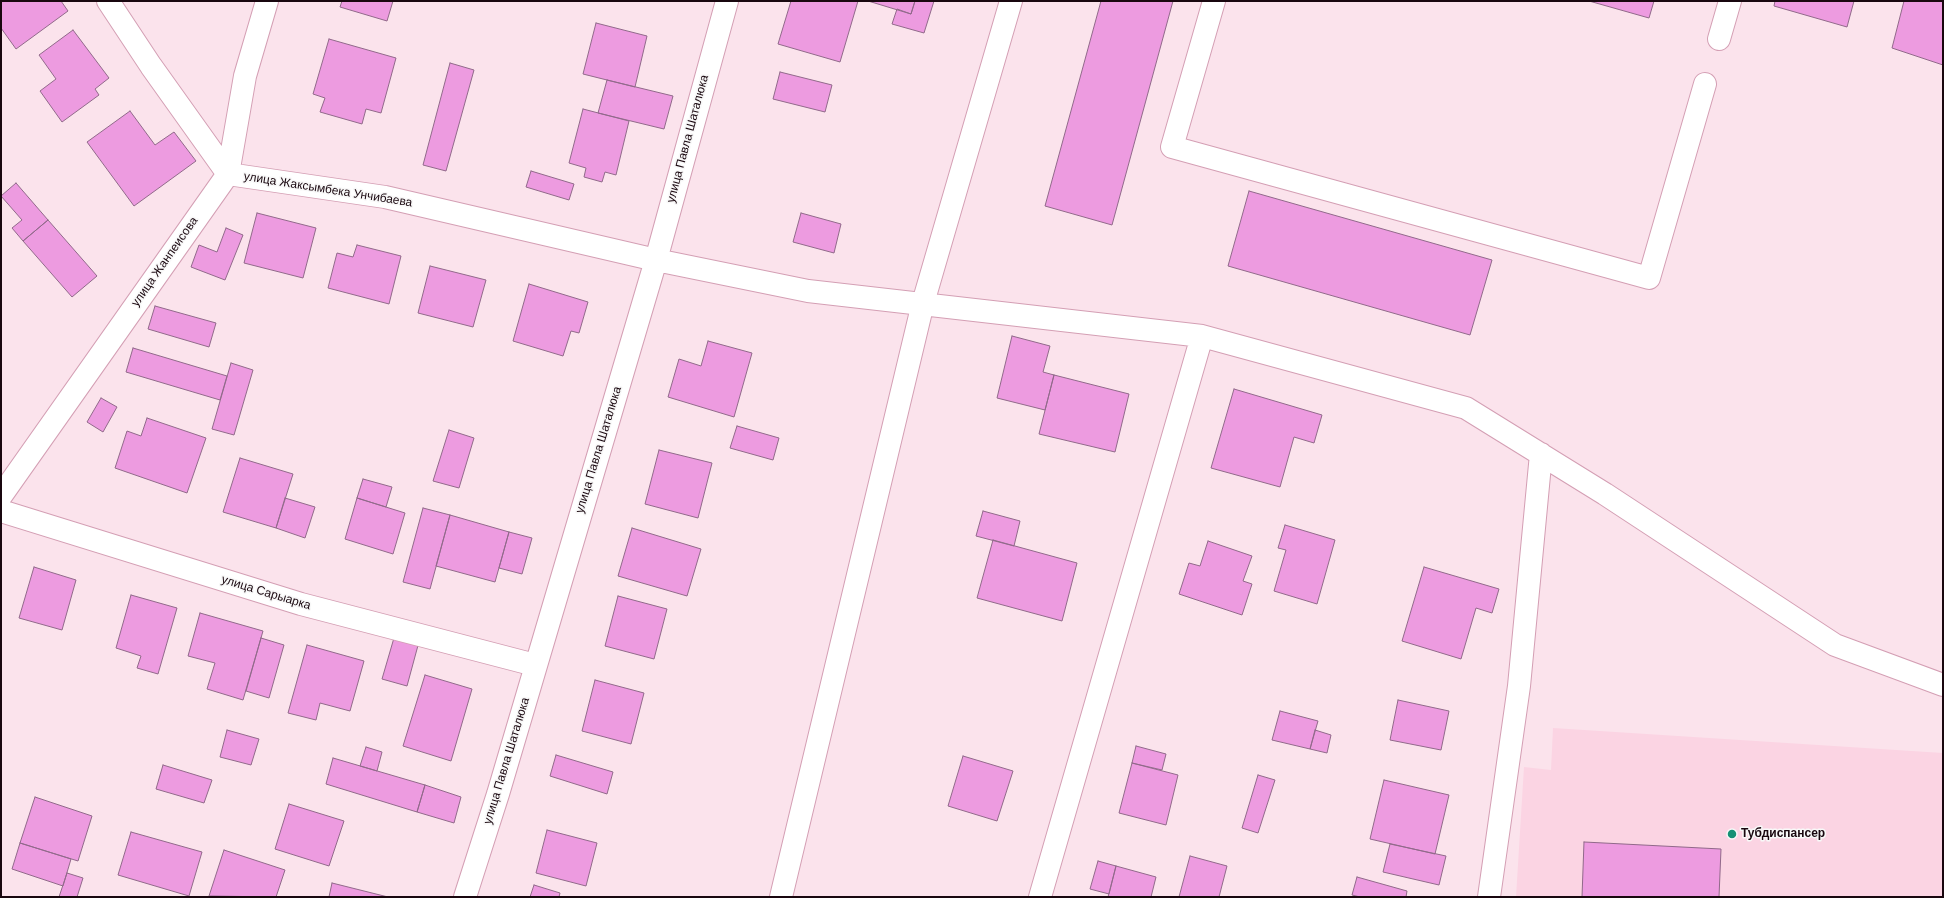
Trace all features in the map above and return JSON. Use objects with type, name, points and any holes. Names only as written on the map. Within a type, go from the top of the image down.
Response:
[{"type":"street","name":"улица Жаксымбека Унчибаева","points":[[108,1],[151,66],[228,174],[385,197],[656,260],[808,291],[924,303],[1202,336],[1466,408],[1605,494],[1835,645],[1943,685]]},
{"type":"street","name":"улица Жанпеисова","points":[[1,496],[228,174],[245,76],[267,1]]},
{"type":"street","name":"улица Павла Шаталюка","points":[[464,897],[498,794],[656,260],[727,1]]},
{"type":"street","points":[[781,897],[924,303],[1011,1]]},
{"type":"street","points":[[1214,1],[1172,147],[1650,278],[1705,84]]},
{"type":"street","points":[[1719,39],[1730,1]]},
{"type":"street","points":[[1040,897],[1202,336]]},
{"type":"street","points":[[1489,897],[1519,686],[1541,454]]},
{"type":"street","name":"улица Сарыарка","points":[[1,511],[301,604],[535,665]]},
{"type":"shaded area","name":"Тубдиспансер","points":[[1553,728],[1943,753],[1943,897],[1516,897],[1524,767],[1551,770]]},
{"type":"building","points":[[1,1],[61,1],[68,11],[16,49],[1,28]]},
{"type":"building","points":[[342,1],[393,1],[387,21],[340,7]]},
{"type":"building","points":[[791,1],[858,1],[840,62],[778,44]]},
{"type":"building","points":[[868,1],[915,1],[911,14]]},
{"type":"building","points":[[915,1],[934,1],[924,33],[892,24],[897,9],[911,14]]},
{"type":"building","points":[[1101,1],[1173,1],[1112,225],[1045,206]]},
{"type":"building","points":[[1589,1],[1654,1],[1649,18]]},
{"type":"building","points":[[1775,1],[1854,1],[1847,27],[1774,6]]},
{"type":"building","points":[[1904,1],[1943,1],[1943,65],[1892,48]]},
{"type":"building","points":[[596,23],[647,36],[635,87],[583,74]]},
{"type":"building","points":[[73,30],[109,78],[95,89],[99,95],[62,122],[40,91],[56,79],[39,55]]},
{"type":"building","points":[[329,39],[396,58],[381,113],[366,109],[362,124],[320,112],[325,98],[313,94]]},
{"type":"building","points":[[450,63],[474,70],[446,171],[423,165]]},
{"type":"building","points":[[780,72],[832,85],[825,112],[773,99]]},
{"type":"building","points":[[607,80],[673,96],[664,129],[598,113]]},
{"type":"building","points":[[583,109],[629,121],[616,175],[605,172],[602,182],[584,177],[586,168],[569,163]]},
{"type":"building","points":[[130,111],[155,145],[174,132],[196,161],[134,206],[87,142]]},
{"type":"building","points":[[531,171],[574,184],[569,200],[526,187]]},
{"type":"building","points":[[16,183],[48,220],[23,241],[12,228],[22,220],[1,196]]},
{"type":"building","points":[[1249,191],[1492,260],[1470,335],[1228,266]]},
{"type":"building","points":[[257,213],[316,228],[303,278],[244,263]]},
{"type":"building","points":[[801,213],[841,224],[834,253],[793,242]]},
{"type":"building","points":[[48,220],[97,276],[72,297],[23,241]]},
{"type":"building","points":[[226,228],[243,235],[225,280],[191,267],[199,245],[217,252]]},
{"type":"building","points":[[357,245],[401,256],[389,304],[328,288],[337,253],[353,257]]},
{"type":"building","points":[[430,266],[486,280],[473,327],[418,313]]},
{"type":"building","points":[[529,284],[588,302],[579,333],[571,331],[563,356],[513,341]]},
{"type":"building","points":[[155,306],[216,323],[209,347],[148,329]]},
{"type":"building","points":[[1012,336],[1050,346],[1043,372],[1054,375],[1045,410],[997,398]]},
{"type":"building","points":[[708,341],[752,353],[734,417],[668,397],[679,359],[701,366]]},
{"type":"building","points":[[133,348],[227,376],[220,400],[126,372]]},
{"type":"building","points":[[231,363],[253,370],[234,435],[212,429]]},
{"type":"building","points":[[1054,375],[1129,394],[1115,452],[1039,434]]},
{"type":"building","points":[[1234,389],[1322,415],[1314,443],[1294,437],[1280,487],[1211,468]]},
{"type":"building","points":[[101,398],[117,407],[103,432],[87,422]]},
{"type":"building","points":[[147,418],[206,438],[187,493],[115,468],[127,431],[141,436]]},
{"type":"building","points":[[737,426],[779,438],[773,460],[730,448]]},
{"type":"building","points":[[449,430],[474,438],[459,488],[433,481]]},
{"type":"building","points":[[659,450],[712,463],[698,518],[645,504]]},
{"type":"building","points":[[240,458],[293,474],[276,528],[223,512]]},
{"type":"building","points":[[363,479],[392,487],[386,507],[357,498]]},
{"type":"building","points":[[285,498],[315,507],[305,538],[276,528]]},
{"type":"building","points":[[357,498],[405,513],[393,554],[345,539]]},
{"type":"building","points":[[423,508],[450,515],[430,589],[403,582]]},
{"type":"building","points":[[983,511],[1020,521],[1014,546],[976,536]]},
{"type":"building","points":[[450,515],[509,532],[495,582],[436,566]]},
{"type":"building","points":[[1285,525],[1335,540],[1317,604],[1274,591],[1286,550],[1278,548]]},
{"type":"building","points":[[632,528],[701,549],[687,596],[618,576]]},
{"type":"building","points":[[509,532],[532,538],[522,574],[499,568]]},
{"type":"building","points":[[993,540],[1077,563],[1062,621],[977,598]]},
{"type":"building","points":[[1208,541],[1252,556],[1243,581],[1252,584],[1242,615],[1179,594],[1189,563],[1200,566]]},
{"type":"building","points":[[34,567],[76,580],[62,630],[19,618]]},
{"type":"building","points":[[1424,567],[1499,589],[1492,613],[1476,608],[1461,659],[1402,641]]},
{"type":"building","points":[[131,595],[177,608],[158,674],[137,668],[141,656],[116,648]]},
{"type":"building","points":[[618,596],[667,609],[654,659],[605,646]]},
{"type":"building","points":[[200,613],[263,631],[243,700],[207,689],[215,663],[188,656]]},
{"type":"building","points":[[396,631],[420,638],[407,686],[382,679]]},
{"type":"building","points":[[261,638],[284,645],[269,698],[246,691]]},
{"type":"building","points":[[307,645],[364,661],[350,711],[320,703],[316,720],[288,713]]},
{"type":"building","points":[[425,675],[472,689],[451,761],[403,746]]},
{"type":"building","points":[[595,680],[644,693],[631,744],[582,731]]},
{"type":"building","points":[[1398,700],[1449,711],[1441,750],[1390,740]]},
{"type":"building","points":[[1280,711],[1318,721],[1310,749],[1272,740]]},
{"type":"building","points":[[227,730],[259,739],[251,765],[220,757]]},
{"type":"building","points":[[1315,730],[1331,735],[1327,753],[1310,749]]},
{"type":"building","points":[[1136,746],[1166,754],[1162,770],[1132,763]]},
{"type":"building","points":[[366,747],[382,752],[377,771],[360,766]]},
{"type":"building","points":[[556,755],[613,772],[607,794],[550,776]]},
{"type":"building","points":[[963,756],[1013,771],[997,821],[948,806]]},
{"type":"building","points":[[333,758],[425,785],[417,812],[326,784]]},
{"type":"building","points":[[1132,763],[1178,775],[1166,825],[1119,813]]},
{"type":"building","points":[[163,765],[212,780],[204,803],[156,789]]},
{"type":"building","points":[[1258,775],[1275,780],[1258,833],[1242,828]]},
{"type":"building","points":[[1384,780],[1449,795],[1435,854],[1370,839]]},
{"type":"building","points":[[425,785],[461,797],[454,823],[417,812]]},
{"type":"building","points":[[35,797],[92,816],[78,861],[20,843]]},
{"type":"building","points":[[289,804],[344,821],[329,866],[275,849]]},
{"type":"building","points":[[547,830],[597,843],[586,886],[536,873]]},
{"type":"building","points":[[131,832],[202,852],[189,896],[118,875]]},
{"type":"building","points":[[1584,842],[1721,849],[1719,897],[1582,897]]},
{"type":"building","points":[[20,843],[71,859],[63,886],[12,869]]},
{"type":"building","points":[[1390,844],[1446,856],[1439,885],[1383,872]]},
{"type":"building","points":[[224,850],[285,870],[276,897],[209,896]]},
{"type":"building","points":[[1190,856],[1227,866],[1219,897],[1179,897]]},
{"type":"building","points":[[1098,861],[1116,866],[1109,894],[1090,889]]},
{"type":"building","points":[[1116,866],[1156,877],[1151,897],[1108,897]]},
{"type":"building","points":[[67,873],[83,878],[77,897],[59,897]]},
{"type":"building","points":[[1357,877],[1407,891],[1406,897],[1360,897],[1352,895]]},
{"type":"building","points":[[332,883],[388,897],[329,897]]},
{"type":"building","points":[[534,885],[560,893],[559,897],[530,897]]},
{"type":"place","name":"Тубдиспансер","points":[[1732,834]]}]
